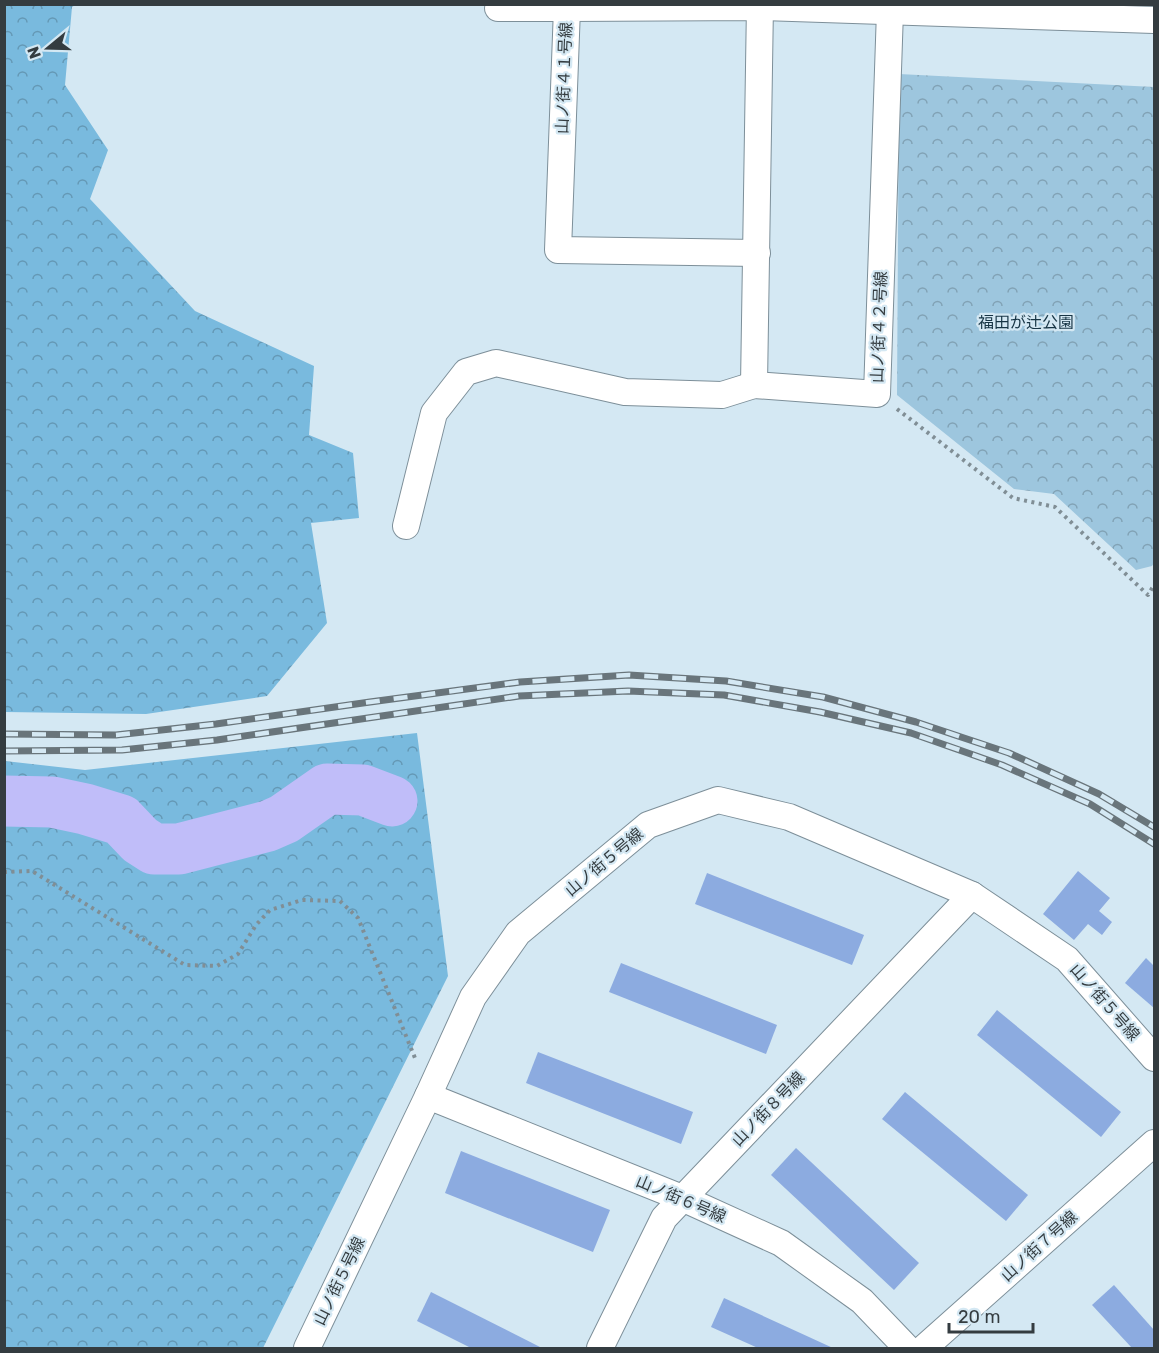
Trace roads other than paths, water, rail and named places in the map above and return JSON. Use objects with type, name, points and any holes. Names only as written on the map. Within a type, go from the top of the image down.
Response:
[{"type":"street","name":"山ノ街４１号線","points":[[757,253],[558,250],[567,8],[760,6],[1155,20]]},
{"type":"street","points":[[754,386],[760,6]]},
{"type":"street","points":[[498,8],[567,8]]},
{"type":"street","name":"山ノ街４２号線","points":[[406,526],[434,413],[466,372],[496,363],[625,393],[722,395],[754,386],[877,394],[890,11]]},
{"type":"street","name":"山ノ街５号線","points":[[307,1348],[473,998],[518,933],[648,825],[718,800],[789,817],[972,895],[1067,958],[1155,1058]]},
{"type":"street","name":"山ノ街８号線","points":[[600,1348],[664,1218],[972,895]]},
{"type":"street","name":"山ノ街６号線","points":[[428,1095],[682,1198],[781,1243],[862,1301],[907,1348]]},
{"type":"street","name":"山ノ街７号線","points":[[924,1348],[1155,1143]]},
{"type":"waterway","points":[[4,801],[52,802],[121,820],[140,840],[154,849],[179,849],[268,826],[284,819],[327,789],[363,790],[392,801]]},
{"type":"railway","points":[[4,734],[116,735],[216,724],[520,682],[629,675],[726,681],[823,697],[916,722],[1009,753],[1099,794],[1154,827]]},
{"type":"railway","points":[[4,751],[122,750],[217,740],[519,696],[628,691],[724,695],[820,712],[911,733],[1002,765],[1090,804],[1154,844]]},
{"type":"park label","name":"福田が辻公園","points":[[1026,322]]}]
